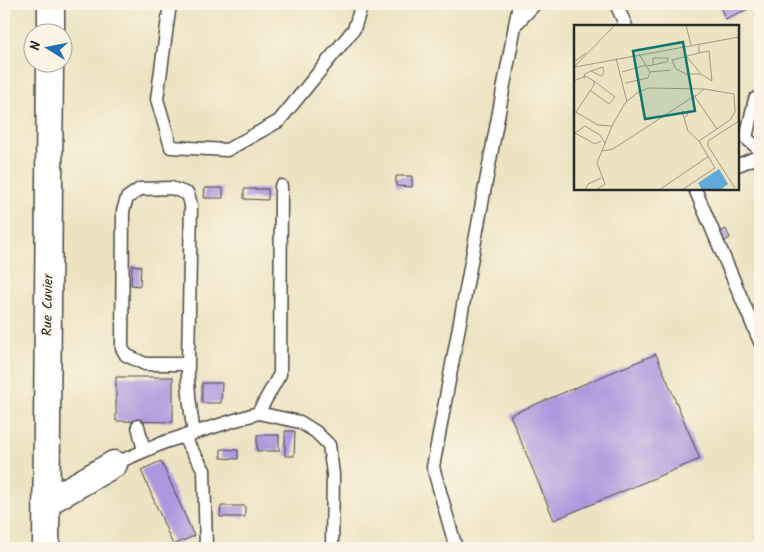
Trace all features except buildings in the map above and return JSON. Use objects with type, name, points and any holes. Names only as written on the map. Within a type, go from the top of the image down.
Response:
[{"type":"street","points":[[50,22],[51,4]]},
{"type":"street","name":"Rue Cuvier","points":[[46,548],[50,72]]},
{"type":"street","points":[[46,502],[114,464]]},
{"type":"lane","points":[[170,4],[157,99],[171,147],[227,150],[279,121],[354,29],[362,4]]},
{"type":"lane","points":[[456,548],[433,467],[519,4]]},
{"type":"lane","points":[[515,25],[535,4]]},
{"type":"lane","points":[[616,4],[626,25]]},
{"type":"lane","points":[[760,97],[756,99],[746,138],[760,150]]},
{"type":"lane","points":[[739,165],[760,156]]},
{"type":"lane","points":[[258,413],[280,374],[281,186]]},
{"type":"lane","points":[[188,364],[145,364],[126,355],[122,348],[124,211],[127,198],[140,189],[171,188],[181,190],[188,194],[191,205],[188,435],[204,470],[206,548]]},
{"type":"lane","points":[[695,190],[760,342]]},
{"type":"lane","points":[[114,464],[188,435],[258,413],[300,422],[316,432],[329,445],[333,474],[332,548]]},
{"type":"lane","points":[[138,426],[144,451]]}]
